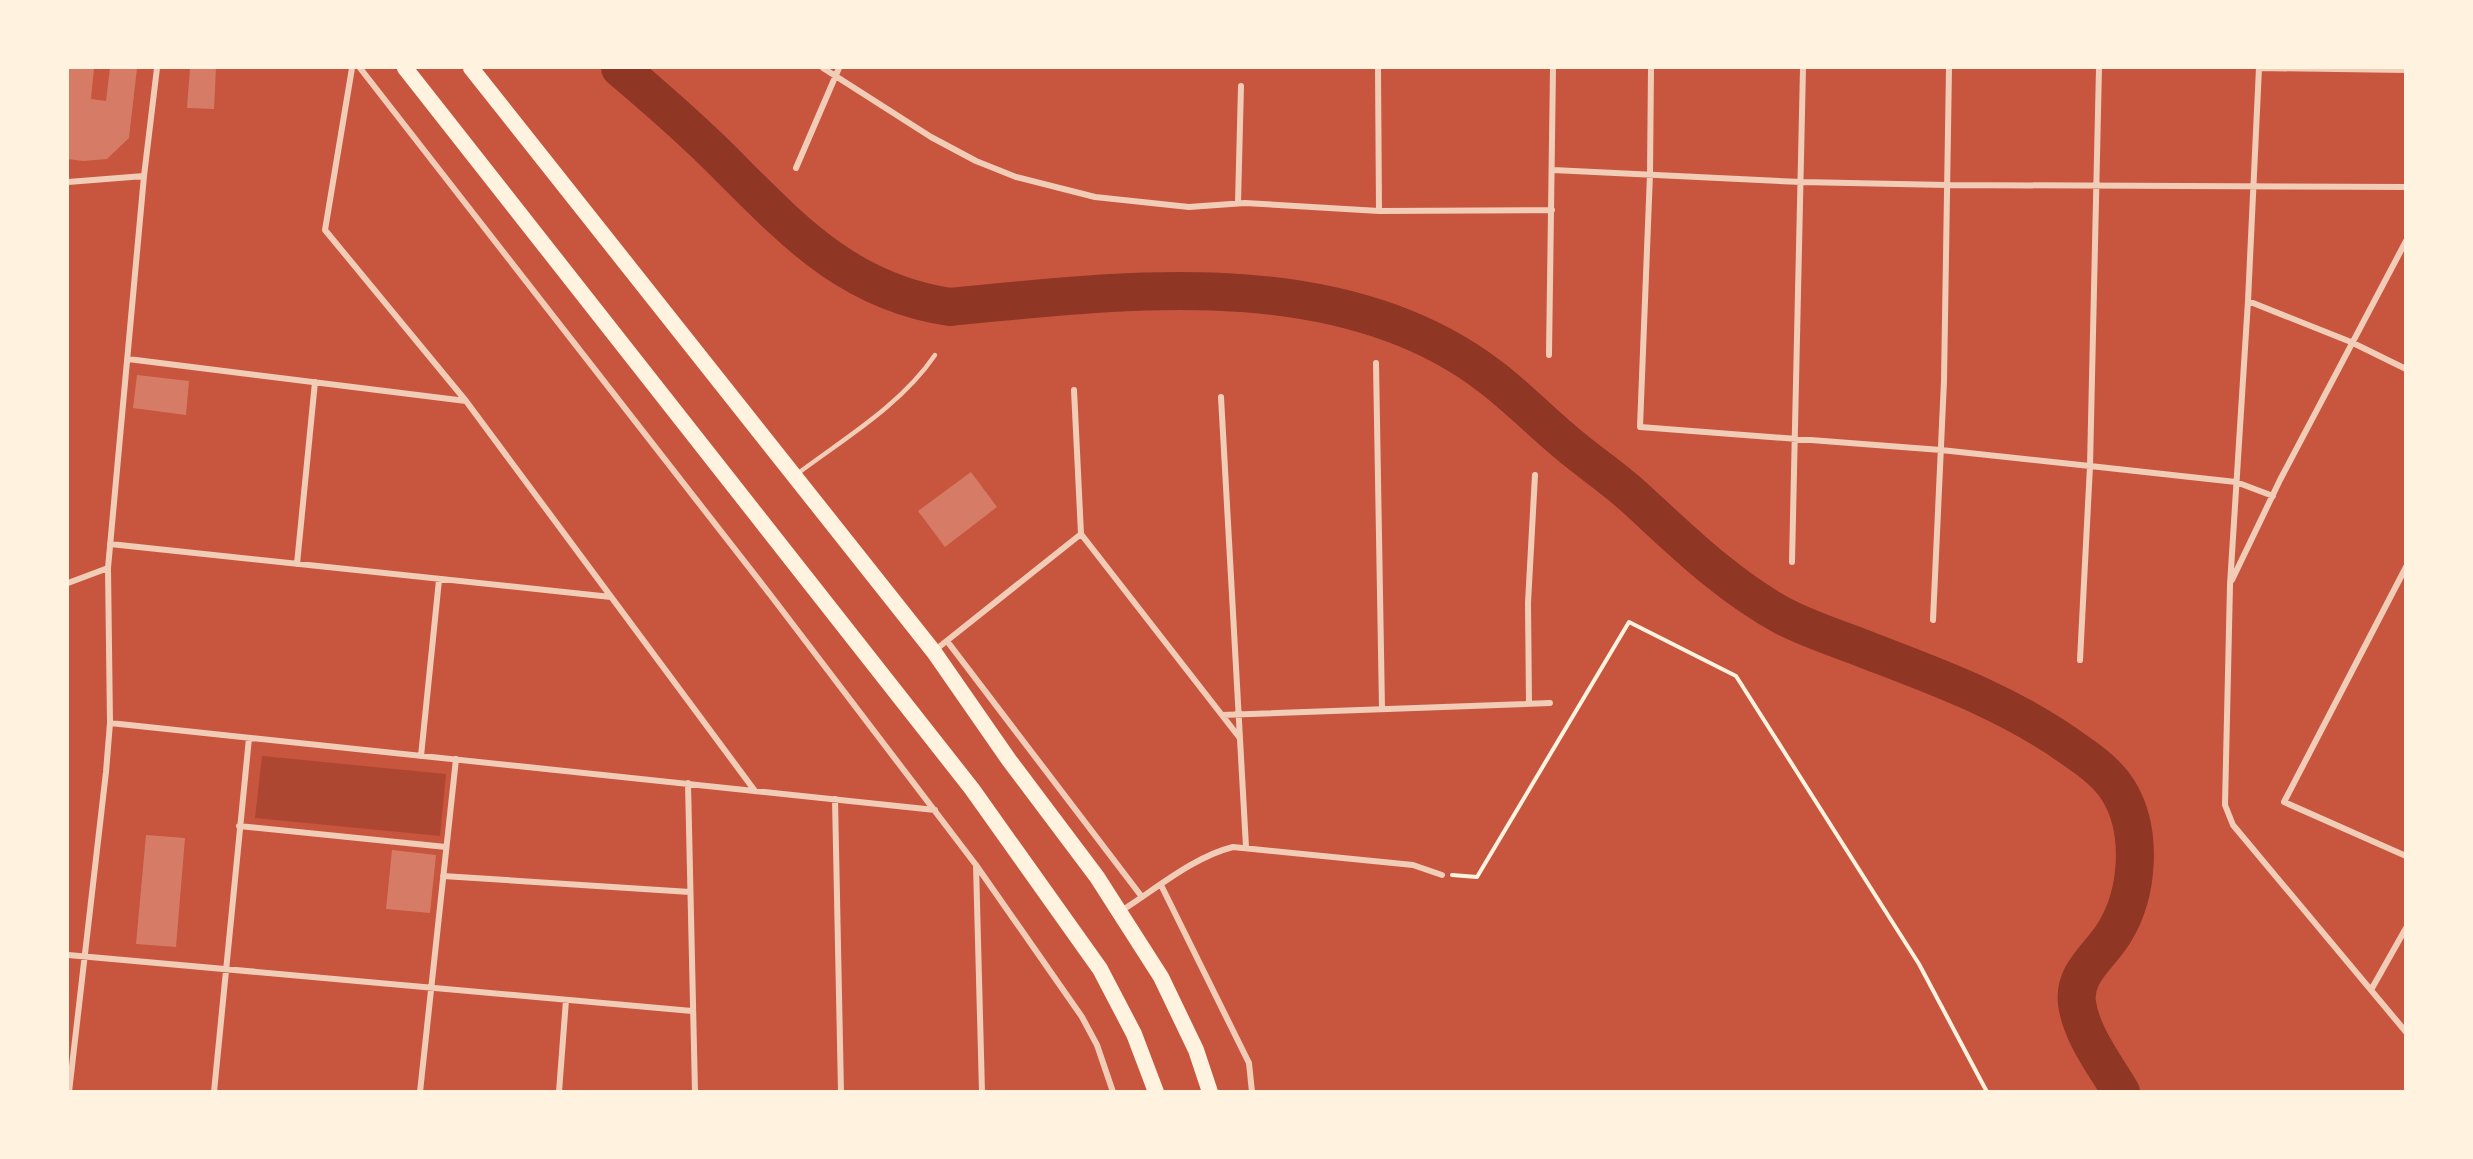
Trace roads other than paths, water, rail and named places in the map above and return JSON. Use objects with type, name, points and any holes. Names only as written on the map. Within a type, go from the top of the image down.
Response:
[{"type":"highway","points":[[405,68],[979,799],[1100,969],[1134,1034],[1156,1092]]},
{"type":"highway","points":[[471,68],[933,652],[1120,912],[1161,977],[1181,1016],[1210,1092]]},
{"type":"street","points":[[69,1092],[110,723],[108,568],[144,176],[157,68]]},
{"type":"street","points":[[352,68],[326,230],[466,401],[755,791]]},
{"type":"street","points":[[360,68],[976,865],[1082,1017],[1096,1045],[1113,1092]]},
{"type":"street","points":[[823,68],[931,137],[976,161],[1016,177],[1095,197],[1189,207],[1238,203],[1379,211],[1552,210]]},
{"type":"street","points":[[796,168],[839,68]]},
{"type":"street","points":[[1378,68],[1379,211]]},
{"type":"street","points":[[1549,355],[1553,68]]},
{"type":"street","points":[[1651,68],[1650,174],[1640,427],[1941,450],[2090,466],[2236,482],[2272,496]]},
{"type":"street","points":[[1792,562],[1803,68]]},
{"type":"street","points":[[1933,620],[1941,450],[1949,68]]},
{"type":"street","points":[[2080,660],[2090,466],[2099,68]]},
{"type":"street","points":[[2406,70],[2259,68],[2248,301],[2230,585],[2224,790],[2228,815],[2406,1032]]},
{"type":"street","points":[[1238,203],[1241,86]]},
{"type":"street","points":[[1553,170],[1801,182],[1947,185],[2406,187]]},
{"type":"street","points":[[68,182],[144,176]]},
{"type":"street","points":[[2230,585],[2272,496],[2351,342],[2406,242]]},
{"type":"street","points":[[2248,301],[2351,342],[2406,369]]},
{"type":"street","points":[[128,359],[466,401]]},
{"type":"street","points":[[1376,363],[1382,709]]},
{"type":"street","points":[[297,564],[315,382]]},
{"type":"street","points":[[1074,390],[1082,534],[1240,737]]},
{"type":"street","points":[[1221,396],[1246,847]]},
{"type":"street","points":[[1529,704],[1528,603],[1535,475]]},
{"type":"street","points":[[933,652],[1082,534]]},
{"type":"street","points":[[110,544],[611,597]]},
{"type":"street","points":[[2406,567],[2284,802],[2406,856]]},
{"type":"street","points":[[68,583],[108,568]]},
{"type":"street","points":[[421,756],[439,580]]},
{"type":"street","points":[[947,641],[1142,897]]},
{"type":"street","points":[[1222,715],[1550,703]]},
{"type":"street","points":[[110,723],[935,810]]},
{"type":"street","points":[[214,1092],[249,738]]},
{"type":"street","points":[[420,1092],[456,759]]},
{"type":"street","points":[[688,783],[695,1092]]},
{"type":"street","points":[[835,799],[841,1092]]},
{"type":"street","points":[[239,826],[446,847]]},
{"type":"street","points":[[1120,912],[1222,849],[1246,847],[1413,865],[1442,875]]},
{"type":"street","points":[[976,865],[982,1092]]},
{"type":"street","points":[[443,876],[690,892]]},
{"type":"street","points":[[1161,885],[1249,1063],[1252,1092]]},
{"type":"street","points":[[2371,990],[2406,928]]},
{"type":"street","points":[[68,955],[692,1011]]},
{"type":"street","points":[[560,1092],[567,1000]]},
{"type":"lane","points":[[795,476],[901,395],[921,375],[935,355]]},
{"type":"waterway","points":[[620,68],[692,131],[767,205],[819,251],[878,286],[912,299],[950,307],[1017,300],[1157,291],[1228,292],[1298,299],[1366,314],[1429,339],[1498,382],[1572,447],[1626,490],[1705,561],[1762,604],[1804,626],[1975,693],[2052,734],[2099,768],[2109,779],[2126,806],[2131,824],[2135,861],[2129,899],[2114,933],[2083,974],[2077,992],[2079,1015],[2083,1026],[2094,1049],[2121,1092]]}]
